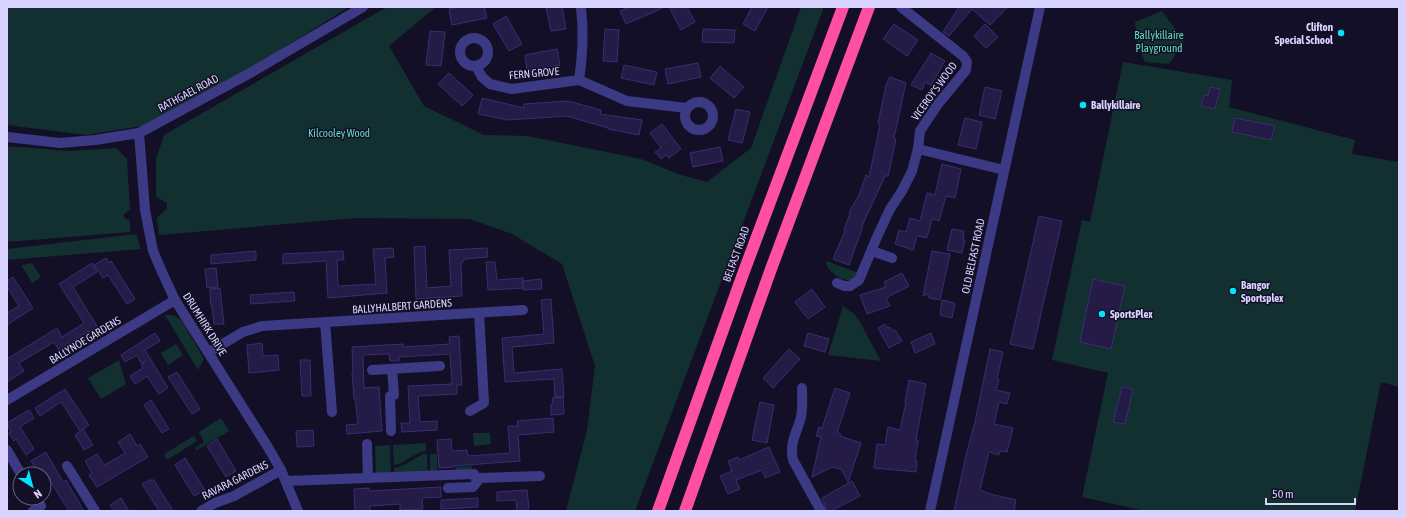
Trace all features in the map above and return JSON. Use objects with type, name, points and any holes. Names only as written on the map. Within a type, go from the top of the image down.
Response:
[{"type":"highway","name":"BELFAST ROAD","points":[[658,511],[743,274],[843,7]]},
{"type":"highway","points":[[685,511],[869,7]]},
{"type":"street","name":"RATHGAEL ROAD","points":[[7,137],[60,143],[95,140],[139,133],[252,72],[363,7]]},
{"type":"street","points":[[581,7],[583,53],[579,80],[627,101],[687,108]]},
{"type":"street","name":"VICEROY'S WOOD","points":[[837,283],[844,286],[850,286],[859,280],[890,209],[902,191],[912,171],[918,148],[920,131],[938,104],[966,70],[966,62],[963,56],[900,7]]},
{"type":"street","name":"OLD BELFAST ROAD","points":[[930,511],[1040,7]]},
{"type":"street","name":"FERN GROVE","points":[[476,66],[482,77],[490,84],[512,89],[579,80]]},
{"type":"street","name":"DRUMHIRK DRIVE","points":[[139,133],[144,201],[151,240],[162,272],[175,300],[209,352],[281,470],[298,511]]},
{"type":"street","points":[[918,148],[1004,170]]},
{"type":"street","points":[[872,251],[892,258]]},
{"type":"street","name":"BALLYNOE GARDENS","points":[[7,400],[175,300]]},
{"type":"street","name":"BALLYHALBERT GARDENS","points":[[209,352],[243,332],[262,326],[522,310]]},
{"type":"street","points":[[470,412],[484,403],[479,313]]},
{"type":"street","points":[[325,322],[332,412]]},
{"type":"street","points":[[372,370],[440,366]]},
{"type":"street","points":[[391,430],[390,396],[394,395],[392,369]]},
{"type":"street","points":[[802,388],[801,416],[792,442],[791,451],[793,460],[821,511]]},
{"type":"street","points":[[367,444],[368,478]]},
{"type":"street","points":[[7,450],[16,466]]},
{"type":"street","points":[[67,466],[95,511]]},
{"type":"street","name":"RAVARA GARDENS","points":[[201,511],[215,503],[234,496],[281,470]]},
{"type":"street","points":[[286,481],[474,474],[477,481]]},
{"type":"street","points":[[448,488],[473,487],[480,478],[540,476]]},
{"type":"green space","points":[[7,7],[349,7],[249,69],[142,126],[86,135],[7,125]]},
{"type":"green space","name":"Kilcooley Wood","points":[[387,7],[436,7],[389,46],[424,106],[484,135],[528,136],[641,159],[681,175],[707,182],[751,148],[801,7],[824,7],[635,511],[566,511],[587,430],[595,366],[562,264],[512,234],[470,219],[357,218],[159,235],[157,217],[167,209],[167,203],[156,197],[156,159],[164,135]]},
{"type":"green space","name":"Ballykillaire Playground","points":[[1162,11],[1184,41],[1169,64],[1145,62],[1138,46],[1135,22]]},
{"type":"green space","name":"Bangor Sportsplex","points":[[1123,62],[1232,80],[1229,107],[1355,140],[1352,154],[1399,162],[1399,387],[1381,382],[1355,511],[1145,511],[1082,497],[1108,373],[1052,360],[1082,220],[1090,222]]},
{"type":"green space","points":[[7,146],[70,151],[116,148],[127,159],[130,210],[124,214],[124,218],[130,221],[130,232],[7,242]]},
{"type":"green space","points":[[136,234],[141,249],[7,260],[7,249]]},
{"type":"green space","points":[[826,261],[859,273],[852,280],[839,278],[832,272]]},
{"type":"green space","points":[[32,263],[41,277],[32,283],[21,265]]},
{"type":"green space","points":[[843,306],[854,314],[860,322],[881,361],[828,355]]},
{"type":"green space","points":[[165,315],[174,316],[182,321],[204,359],[198,370]]},
{"type":"green space","points":[[176,344],[183,355],[168,365],[161,353]]},
{"type":"green space","points":[[119,360],[126,384],[101,399],[88,378]]},
{"type":"green space","points":[[221,418],[229,431],[197,450],[195,448],[204,442],[199,432]]},
{"type":"green space","points":[[473,433],[490,433],[491,444],[474,446]]},
{"type":"green space","points":[[194,436],[197,441],[167,460],[164,454]]},
{"type":"green space","points":[[426,443],[426,451],[394,465],[393,445]]},
{"type":"green space","points":[[390,445],[391,476],[376,477],[375,446]]},
{"type":"green space","points":[[423,454],[427,454],[428,474],[394,476],[394,468],[404,465]]},
{"type":"green space","points":[[430,454],[437,454],[437,471],[456,470],[455,467],[472,466],[472,472],[430,474]]},
{"type":"building","points":[[459,7],[484,7],[487,18],[452,25],[449,9]]},
{"type":"building","points":[[546,7],[562,7],[566,29],[551,31]]},
{"type":"building","points":[[629,7],[665,7],[626,24],[620,11]]},
{"type":"building","points":[[669,7],[687,7],[695,22],[681,30]]},
{"type":"building","points":[[752,7],[768,7],[755,31],[743,24]]},
{"type":"building","points":[[959,7],[1008,7],[990,25],[972,9],[949,36],[943,32]]},
{"type":"building","points":[[506,16],[522,44],[509,51],[493,24]]},
{"type":"building","points":[[894,24],[918,40],[907,56],[883,39]]},
{"type":"building","points":[[985,24],[998,37],[986,48],[974,36]]},
{"type":"building","points":[[605,29],[619,30],[617,62],[603,61]]},
{"type":"building","points":[[703,29],[735,30],[734,43],[702,42]]},
{"type":"building","points":[[430,31],[445,32],[441,66],[426,65]]},
{"type":"building","points":[[557,49],[560,65],[527,71],[525,55]]},
{"type":"building","points":[[931,53],[945,61],[931,85],[925,82],[922,90],[911,85]]},
{"type":"building","points":[[698,63],[701,77],[668,84],[665,69]]},
{"type":"building","points":[[624,65],[657,72],[654,85],[621,78]]},
{"type":"building","points":[[720,66],[744,87],[734,98],[710,78]]},
{"type":"building","points":[[449,73],[473,95],[462,106],[438,84]]},
{"type":"building","points":[[890,77],[906,83],[894,138],[896,139],[890,167],[888,176],[885,176],[862,226],[849,265],[833,259],[845,231],[849,212],[859,195],[866,175],[869,177],[880,125],[878,124],[886,85]]},
{"type":"building","points":[[985,87],[1002,91],[995,119],[979,115]]},
{"type":"building","points":[[1210,87],[1220,89],[1215,109],[1201,106],[1204,95],[1208,96]]},
{"type":"building","points":[[482,98],[524,108],[524,104],[568,101],[601,110],[600,114],[642,120],[639,135],[608,129],[567,116],[508,120],[478,114]]},
{"type":"building","points":[[736,109],[750,112],[742,143],[728,140]]},
{"type":"building","points":[[965,118],[982,122],[976,149],[958,145]]},
{"type":"building","points":[[1235,118],[1275,126],[1271,140],[1232,132]]},
{"type":"building","points":[[662,124],[681,149],[669,158],[666,155],[661,159],[655,152],[661,148],[650,133]]},
{"type":"building","points":[[720,147],[723,161],[693,167],[690,153]]},
{"type":"building","points":[[942,164],[961,169],[955,198],[946,196],[939,221],[932,219],[927,238],[917,236],[913,250],[895,244],[899,230],[906,232],[910,218],[920,221],[927,193],[935,195]]},
{"type":"building","points":[[1039,216],[1062,221],[1033,349],[1010,344]]},
{"type":"building","points":[[952,229],[964,231],[963,239],[965,240],[962,253],[947,250]]},
{"type":"building","points":[[425,246],[427,288],[451,286],[449,250],[487,248],[488,257],[465,259],[461,264],[462,296],[416,299],[414,247]]},
{"type":"building","points":[[393,248],[394,257],[385,258],[387,293],[328,298],[326,261],[283,264],[283,254],[343,251],[344,260],[337,260],[338,286],[376,284],[373,249]]},
{"type":"building","points":[[256,251],[256,260],[211,264],[211,255]]},
{"type":"building","points":[[932,251],[950,254],[940,300],[929,298],[928,294],[923,296]]},
{"type":"building","points":[[106,258],[109,263],[111,261],[135,299],[127,304],[108,275],[103,278],[94,265]]},
{"type":"building","points":[[486,262],[495,262],[497,280],[523,278],[523,288],[488,290]]},
{"type":"building","points":[[92,263],[97,272],[73,287],[100,331],[92,336],[89,331],[59,350],[54,342],[19,363],[24,371],[7,382],[7,359],[57,328],[62,337],[84,323],[59,284]]},
{"type":"building","points":[[216,268],[218,287],[207,288],[205,269]]},
{"type":"building","points":[[902,273],[909,286],[886,298],[890,306],[867,314],[860,295],[886,287],[884,282]]},
{"type":"building","points":[[13,277],[33,308],[7,325],[7,313],[19,306],[7,287],[7,281]]},
{"type":"building","points":[[541,279],[542,289],[523,290],[523,281]]},
{"type":"building","name":"SportsPlex","points":[[1093,279],[1125,286],[1111,349],[1080,342]]},
{"type":"building","points":[[220,288],[224,324],[214,324],[210,289]]},
{"type":"building","points":[[812,289],[825,307],[808,319],[795,302]]},
{"type":"building","points":[[294,292],[295,301],[251,304],[250,295]]},
{"type":"building","points":[[551,299],[554,343],[512,347],[514,373],[562,369],[564,397],[555,397],[554,379],[505,382],[502,338],[544,334],[541,300]]},
{"type":"building","points":[[942,300],[955,303],[952,318],[940,315]]},
{"type":"building","points":[[885,324],[893,331],[895,330],[902,341],[889,348],[878,328]]},
{"type":"building","points":[[155,333],[160,341],[145,350],[168,388],[159,394],[147,376],[135,384],[130,376],[143,368],[141,365],[146,361],[141,363],[137,355],[125,362],[121,355]]},
{"type":"building","points":[[808,333],[829,339],[825,352],[804,346]]},
{"type":"building","points":[[931,333],[935,344],[915,353],[911,342]]},
{"type":"building","points":[[459,336],[462,385],[457,385],[457,394],[418,396],[420,422],[437,421],[437,430],[402,432],[401,423],[410,423],[408,386],[452,384],[450,354],[399,357],[399,361],[390,361],[389,354],[363,355],[364,388],[379,387],[382,431],[347,434],[346,425],[358,424],[355,398],[354,399],[352,347],[403,344],[403,347],[450,344],[449,337]]},
{"type":"building","points":[[262,343],[263,356],[278,355],[279,370],[249,373],[247,345]]},
{"type":"building","points":[[789,349],[800,359],[773,388],[763,378]]},
{"type":"building","points":[[990,349],[1003,352],[996,390],[1010,393],[1007,404],[999,402],[994,424],[1013,428],[1007,452],[1000,451],[999,455],[989,452],[980,490],[1016,500],[1014,511],[954,511],[975,422]]},
{"type":"building","points":[[300,360],[310,360],[311,396],[302,396]]},
{"type":"building","points":[[177,372],[200,409],[192,414],[168,377]]},
{"type":"building","points":[[909,380],[926,384],[916,440],[918,440],[915,461],[917,461],[916,472],[874,468],[877,444],[885,445],[888,427],[900,430]]},
{"type":"building","points":[[1122,387],[1133,389],[1125,424],[1113,422]]},
{"type":"building","points":[[835,388],[850,393],[837,433],[841,434],[840,436],[861,443],[848,482],[841,469],[832,467],[812,477],[821,437],[816,436],[819,427],[822,428]]},
{"type":"building","points":[[65,389],[89,425],[80,431],[61,402],[40,416],[35,408]]},
{"type":"building","points":[[563,397],[564,414],[551,415],[551,404],[553,404],[552,398]]},
{"type":"building","points":[[151,400],[169,429],[162,433],[144,405]]},
{"type":"building","points":[[760,402],[774,405],[767,443],[752,440]]},
{"type":"building","points":[[29,410],[34,418],[20,427],[34,449],[26,455],[16,439],[14,441],[9,433],[11,432],[7,423]]},
{"type":"building","points":[[553,418],[554,432],[518,435],[520,461],[439,468],[437,440],[451,439],[452,451],[467,450],[468,456],[510,453],[508,426],[518,426],[517,421]]},
{"type":"building","points":[[83,429],[93,445],[84,450],[75,435]]},
{"type":"building","points":[[313,430],[314,446],[297,447],[296,431]]},
{"type":"building","points":[[130,434],[137,446],[140,444],[148,457],[97,487],[89,475],[92,473],[85,461],[97,454],[104,465],[125,453],[118,442]]},
{"type":"building","points":[[217,439],[236,471],[226,477],[207,446]]},
{"type":"building","points":[[769,447],[780,472],[765,478],[762,470],[736,480],[740,489],[728,494],[720,476],[732,471],[728,461],[738,457],[739,460]]},
{"type":"building","points":[[46,452],[63,482],[66,480],[84,511],[69,511],[52,484],[52,466],[34,466],[31,461]]},
{"type":"building","points":[[185,458],[205,490],[194,496],[175,465]]},
{"type":"building","points":[[150,480],[154,480],[173,511],[159,511],[142,484]]},
{"type":"building","points":[[852,481],[860,496],[831,511],[827,511],[822,498]]},
{"type":"building","points":[[441,487],[441,497],[422,498],[423,509],[400,510],[400,504],[370,506],[370,511],[355,511],[354,489],[369,488],[369,491]]},
{"type":"building","points":[[527,490],[529,509],[527,509],[527,511],[517,511],[516,500],[497,501],[497,492]]},
{"type":"building","points":[[121,498],[129,511],[114,511],[110,505]]},
{"type":"building","points":[[478,498],[478,507],[441,509],[441,500]]},
{"type":"place","name":"Clifton Special School","points":[[1341,33]]},
{"type":"place","name":"Ballykillaire","points":[[1083,105]]},
{"type":"place","name":"Bangor Sportsplex","points":[[1233,291]]},
{"type":"place","name":"SportsPlex","points":[[1102,314]]}]
